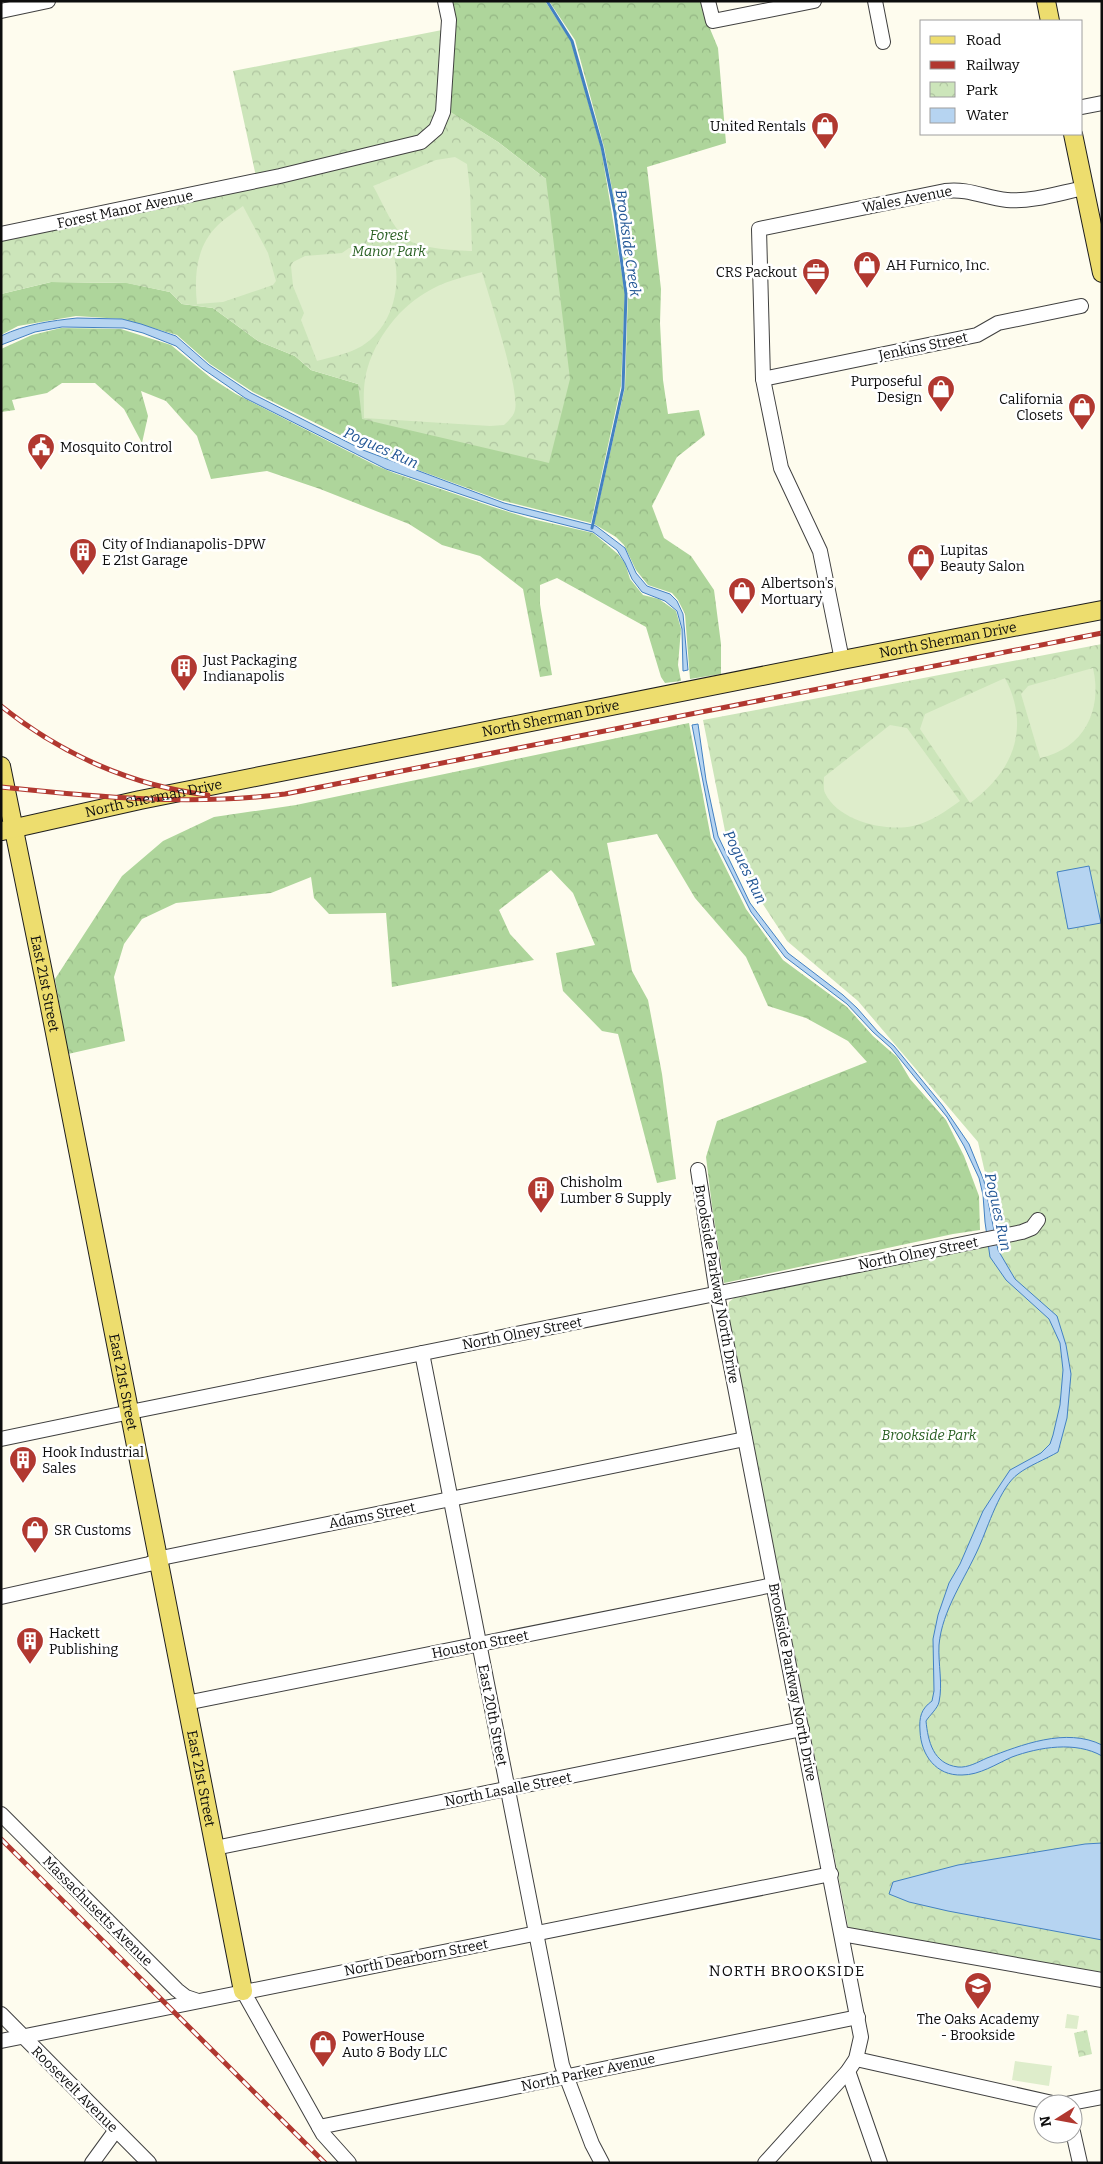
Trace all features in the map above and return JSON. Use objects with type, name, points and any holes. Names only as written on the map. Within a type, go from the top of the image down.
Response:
[{"type":"main road","points":[[1046,1],[1050,20]]},
{"type":"main road","points":[[1073,135],[1101,264]]},
{"type":"main road","name":"North Sherman Drive","points":[[7,830],[140,800],[1102,610]]},
{"type":"main road","name":"East 21st Street","points":[[1,766],[7,830],[46,982],[243,1991]]},
{"type":"street","points":[[1,11],[48,1]]},
{"type":"street","name":"Forest Manor Avenue","points":[[1,234],[249,183],[413,145],[430,135],[440,122],[443,112],[449,20],[445,1]]},
{"type":"street","points":[[708,1],[712,21],[814,1]]},
{"type":"street","points":[[875,1],[883,42]]},
{"type":"street","points":[[1083,107],[1102,103]]},
{"type":"street","name":"Wales Avenue","points":[[763,379],[760,229],[945,190],[966,190],[994,198],[1017,200],[1084,188]]},
{"type":"street","name":"Jenkins Street","points":[[763,379],[977,335],[998,323],[1081,306]]},
{"type":"street","points":[[763,379],[781,468],[820,551],[842,660]]},
{"type":"street","name":"Brookside Parkway North Drive","points":[[698,1170],[718,1294],[745,1439],[858,2017],[861,2038],[852,2065]]},
{"type":"street","name":"North Olney Street","points":[[1,1440],[130,1412],[1022,1232],[1032,1228],[1038,1220]]},
{"type":"street","name":"East 20th Street","points":[[422,1353],[562,2065],[592,2144],[602,2163]]},
{"type":"street","name":"Adams Street","points":[[1,1597],[149,1564],[158,1560],[745,1439]]},
{"type":"street","name":"Houston Street","points":[[186,1703],[773,1585]]},
{"type":"street","name":"North Lasalle Street","points":[[215,1848],[802,1729]]},
{"type":"street","name":"Massachusetts Avenue","points":[[1,1814],[177,1990],[186,1997],[198,2001]]},
{"type":"street","name":"North Dearborn Street","points":[[1,2041],[831,1874]]},
{"type":"street","points":[[842,1934],[1102,1980]]},
{"type":"street","name":"East 21st Street","points":[[243,1991],[319,2127]]},
{"type":"street","name":"Roosevelt Avenue","points":[[1,2014],[149,2163]]},
{"type":"street","name":"North Parker Avenue","points":[[319,2127],[858,2017]]},
{"type":"street","points":[[852,2065],[1033,2099]]},
{"type":"street","points":[[765,2163],[852,2065]]},
{"type":"street","points":[[852,2065],[880,2163]]},
{"type":"street","points":[[1083,2101],[1102,2097]]},
{"type":"street","points":[[319,2127],[329,2142],[349,2163]]},
{"type":"street","points":[[92,2163],[116,2130]]},
{"type":"street","points":[[1076,2144],[1080,2163]]},
{"type":"green space","points":[[447,1],[545,1],[571,41],[601,148],[625,293],[621,386],[591,523],[500,500],[388,459],[253,392],[210,364],[177,335],[122,319],[76,316],[18,326],[1,335],[1,294],[51,282],[128,283],[170,292],[182,304],[213,308],[258,341],[295,356],[311,370],[358,384],[546,179],[498,142],[445,109]]},
{"type":"green space","points":[[549,1],[701,1],[703,12],[718,48],[726,143],[647,167],[661,289],[660,323],[663,380],[668,414],[699,410],[705,435],[677,457],[652,506],[664,538],[691,556],[714,590],[721,644],[721,674],[690,679],[685,614],[678,600],[672,593],[648,585],[636,570],[624,545],[616,537],[594,524],[625,387],[628,293],[619,225],[604,147],[575,40]]},
{"type":"green space","name":"Forest Manor Park","points":[[442,30],[438,104],[498,142],[546,179],[570,379],[549,463],[362,419],[358,384],[311,370],[295,356],[258,341],[213,308],[182,304],[170,292],[126,283],[51,282],[1,294],[1,241],[256,187],[255,172],[233,71]]},
{"type":"green space","points":[[455,157],[467,164],[470,190],[472,251],[449,250],[410,241],[404,237],[394,224],[373,186],[436,160]]},
{"type":"green space","points":[[243,206],[268,253],[276,281],[273,285],[223,302],[197,304],[198,262],[205,242],[218,225]]},
{"type":"green space","points":[[388,246],[392,249],[395,262],[396,289],[393,303],[382,327],[373,337],[357,349],[317,361],[301,320],[304,313],[293,286],[291,266],[293,262],[305,256],[342,253],[349,248]]},
{"type":"green space","points":[[482,272],[513,384],[515,410],[511,418],[504,425],[490,426],[364,418],[364,389],[368,367],[372,354],[386,330],[414,300],[432,289],[453,280]]},
{"type":"green space","points":[[61,328],[121,329],[171,345],[211,378],[236,394],[375,465],[528,518],[593,533],[618,554],[625,563],[630,579],[643,595],[659,599],[676,611],[681,629],[678,665],[681,681],[665,683],[661,677],[646,627],[557,578],[540,585],[540,604],[552,675],[540,677],[523,589],[480,556],[442,545],[409,524],[320,489],[267,471],[211,479],[197,436],[166,401],[141,391],[148,416],[142,443],[124,409],[95,383],[62,383],[47,393],[12,400],[15,410],[1,412],[1,349],[32,335]]},
{"type":"green space","name":"Brookside Park","points":[[1102,644],[1102,1972],[849,1931],[728,1313],[729,1302],[734,1298],[1001,1243],[978,1142],[858,1001],[787,941],[757,895],[725,831],[703,720]]},
{"type":"green space","points":[[1093,668],[1095,699],[1092,713],[1086,726],[1068,746],[1040,758],[1021,694],[1028,686]]},
{"type":"green space","points":[[1005,678],[1013,696],[1017,714],[1017,731],[1013,748],[1007,763],[997,777],[985,791],[970,803],[920,729],[925,714]]},
{"type":"green space","points":[[689,723],[711,838],[746,909],[783,960],[847,1007],[873,1036],[897,1057],[910,1079],[946,1120],[964,1156],[979,1196],[980,1230],[953,1234],[724,1283],[706,1157],[717,1121],[867,1062],[848,1041],[806,1018],[768,1006],[746,957],[695,898],[657,834],[607,843],[632,971],[648,1000],[662,1074],[676,1179],[657,1183],[618,1034],[602,1031],[563,991],[556,953],[595,945],[573,893],[551,870],[499,910],[510,934],[534,960],[392,987],[386,913],[329,914],[314,898],[311,877],[271,893],[176,903],[142,919],[124,944],[114,977],[125,1041],[68,1054],[55,979],[122,876],[163,841],[214,817],[296,805]]},
{"type":"green space","points":[[890,725],[907,728],[960,801],[932,819],[913,826],[877,826],[851,817],[831,803],[824,791],[824,777]]},
{"type":"green space","points":[[1067,2014],[1079,2016],[1077,2029],[1065,2028]]},
{"type":"green space","points":[[1087,2030],[1092,2054],[1079,2057],[1074,2033]]},
{"type":"green space","points":[[1015,2061],[1052,2066],[1049,2086],[1012,2080]]},
{"type":"water","points":[[77,318],[122,319],[176,336],[209,365],[251,393],[363,450],[504,503],[596,526],[625,548],[636,573],[647,586],[670,594],[677,601],[683,614],[688,670],[683,671],[682,629],[677,611],[665,601],[642,592],[632,579],[617,550],[593,532],[510,511],[386,469],[245,398],[203,369],[176,346],[143,333],[124,328],[62,327],[35,332],[1,345],[1,336],[20,329],[48,322]]},
{"type":"water","points":[[698,724],[706,780],[718,836],[750,903],[788,953],[857,1008],[878,1032],[894,1046],[943,1106],[969,1144],[984,1181],[998,1250],[1015,1279],[1057,1316],[1066,1345],[1071,1374],[1067,1418],[1058,1452],[1022,1471],[1006,1488],[949,1607],[939,1645],[941,1688],[939,1702],[926,1721],[930,1744],[937,1756],[943,1761],[958,1767],[969,1766],[1029,1743],[1059,1738],[1088,1740],[1102,1745],[1102,1756],[1081,1748],[1045,1748],[1012,1757],[982,1771],[962,1775],[945,1772],[938,1768],[927,1756],[923,1748],[920,1722],[923,1710],[932,1701],[934,1691],[933,1639],[938,1615],[949,1583],[960,1564],[983,1511],[994,1494],[1010,1470],[1041,1453],[1050,1444],[1060,1405],[1063,1370],[1060,1343],[1049,1319],[1006,1280],[990,1257],[983,1195],[979,1178],[964,1146],[947,1117],[891,1048],[847,1004],[785,957],[751,912],[714,838],[692,725]]},
{"type":"water","points":[[1089,866],[1101,923],[1068,929],[1057,872]]},
{"type":"water","points":[[1102,1843],[1102,1940],[948,1911],[909,1902],[889,1894],[893,1882],[958,1865],[1085,1844]]},
{"type":"waterway","name":"Brookside Creek","points":[[547,1],[572,41],[602,147],[615,213],[626,294],[623,388],[592,528]]},
{"type":"railway","points":[[1,787],[108,797],[178,800],[249,798],[285,794],[1102,633]]},
{"type":"railway","points":[[1,706],[48,739],[98,765],[152,784],[208,795]]},
{"type":"railway","points":[[1,1839],[325,2163]]},
{"type":"place","name":"United Rentals","points":[[825,150]]},
{"type":"place","name":"AH Furnico, Inc.","points":[[867,289]]},
{"type":"place","name":"CRS Packout","points":[[816,296]]},
{"type":"place","name":"Purposeful Design","points":[[941,413]]},
{"type":"place","name":"California Closets","points":[[1082,431]]},
{"type":"place","name":"Mosquito Control","points":[[41,471]]},
{"type":"place","name":"City of Indianapolis-DPW E 21st Garage","points":[[83,576]]},
{"type":"place","name":"Lupitas Beauty Salon","points":[[921,582]]},
{"type":"place","name":"Albertson's Mortuary","points":[[742,615]]},
{"type":"place","name":"Just Packaging Indianapolis","points":[[184,692]]},
{"type":"place","name":"Chisholm Lumber & Supply","points":[[541,1214]]},
{"type":"place","name":"Hook Industrial Sales","points":[[23,1484]]},
{"type":"place","name":"SR Customs","points":[[35,1554]]},
{"type":"place","name":"Hackett Publishing","points":[[30,1665]]},
{"type":"place","name":"The Oaks Academy - Brookside","points":[[978,2010]]},
{"type":"place","name":"PowerHouse Auto & Body LLC","points":[[323,2068]]},
{"type":"district","name":"NORTH BROOKSIDE","points":[[787,1971]]},
{"type":"water label","name":"Pogues Run","points":[[381,448]]},
{"type":"water label","name":"Pogues Run","points":[[745,867]]},
{"type":"water label","name":"Pogues Run","points":[[998,1212]]}]
